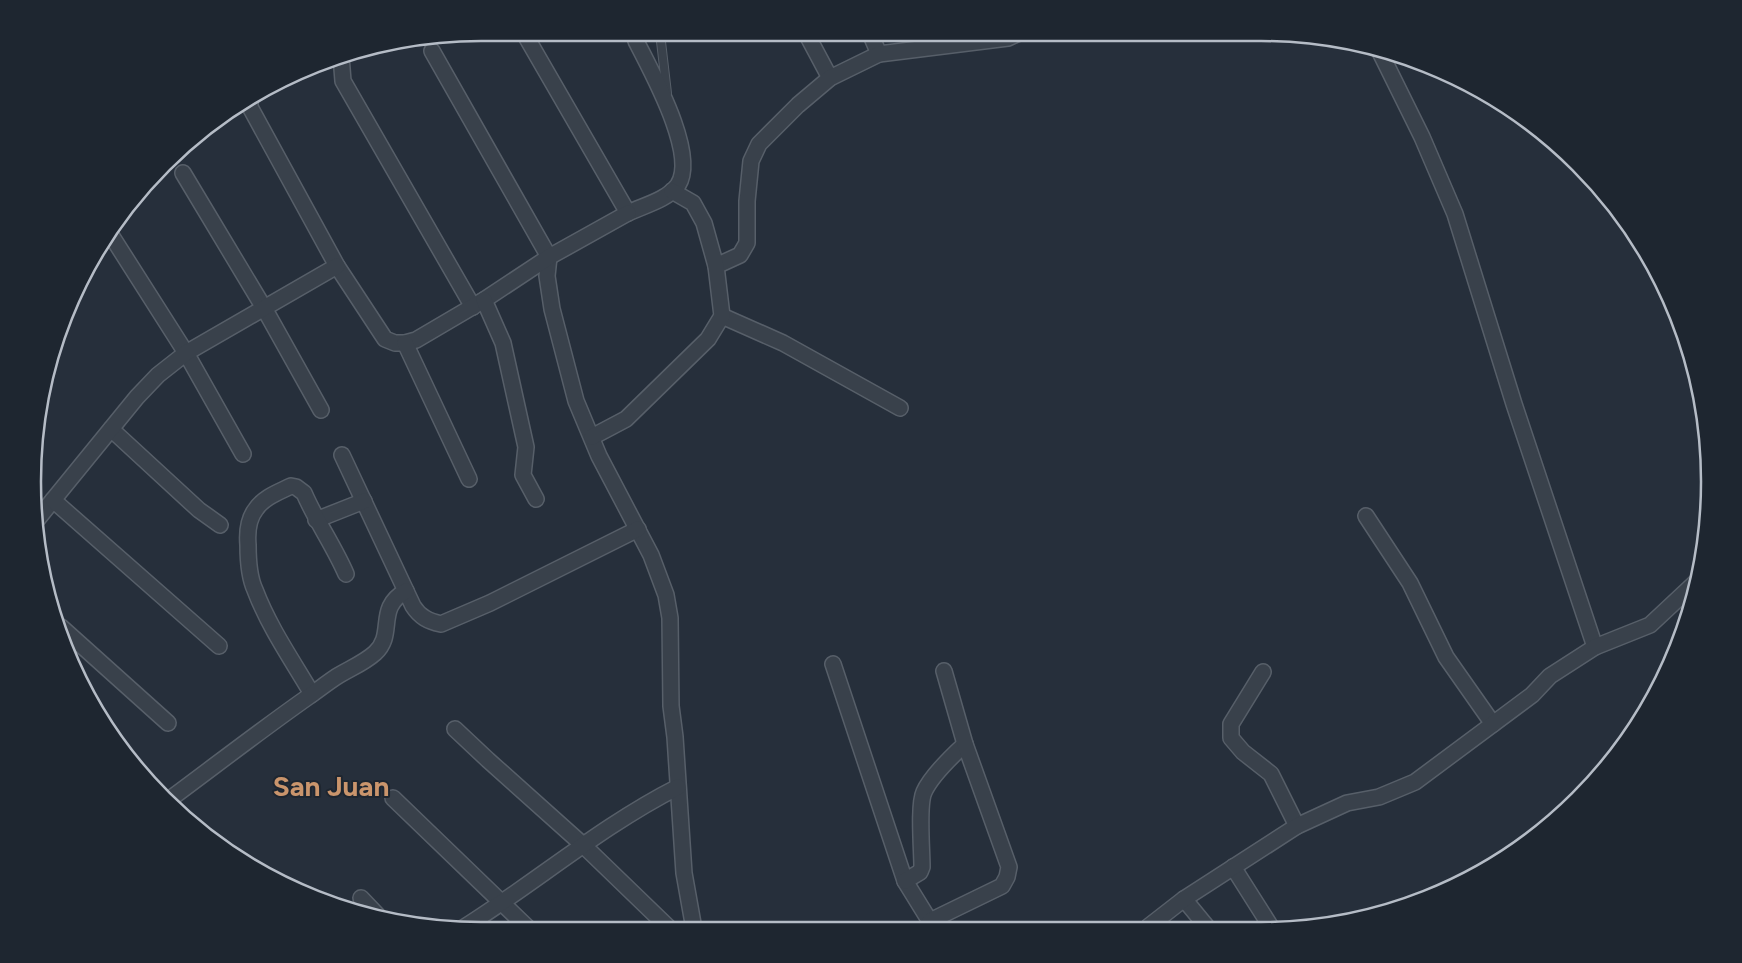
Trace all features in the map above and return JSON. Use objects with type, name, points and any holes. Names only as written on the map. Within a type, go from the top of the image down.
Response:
[{"type":"street","points":[[529,41],[628,213]]},
{"type":"street","points":[[250,107],[337,266],[385,339],[405,343],[416,340],[479,304],[549,257],[628,213],[661,199],[679,184],[682,161],[678,136],[668,108],[636,41]]},
{"type":"street","points":[[810,41],[830,78]]},
{"type":"street","points":[[873,41],[879,54]]},
{"type":"street","points":[[716,266],[740,255],[747,243],[746,201],[751,161],[759,144],[798,105],[830,78],[879,54],[984,41]]},
{"type":"street","points":[[432,51],[549,257],[546,276],[552,308],[576,401],[599,456],[651,555],[666,595],[671,635],[671,706],[684,872],[693,922]]},
{"type":"street","points":[[1383,59],[1422,137],[1455,214],[1514,404],[1595,648]]},
{"type":"street","points":[[342,64],[343,81],[503,343],[526,447],[523,474],[536,499]]},
{"type":"street","points":[[183,173],[264,308],[321,410]]},
{"type":"street","points":[[592,437],[626,419],[708,339],[722,316],[716,266],[704,223],[693,204],[672,191]]},
{"type":"street","points":[[114,239],[186,353],[244,454]]},
{"type":"street","points":[[42,513],[137,397],[158,375],[186,353],[337,266]]},
{"type":"street","points":[[722,316],[783,343],[900,408]]},
{"type":"street","points":[[405,343],[469,479]]},
{"type":"street","points":[[111,429],[199,510],[220,525]]},
{"type":"street","points":[[342,455],[416,612],[427,620],[440,624],[490,603],[638,530]]},
{"type":"street","points":[[312,694],[270,623],[254,590],[250,573],[248,540],[249,524],[256,509],[267,498],[291,486],[296,487],[304,493],[316,520],[336,552],[346,574]]},
{"type":"street","points":[[53,500],[219,646]]},
{"type":"street","points":[[316,520],[364,501]]},
{"type":"street","points":[[1366,516],[1410,583],[1446,657],[1494,724]]},
{"type":"street","points":[[1154,922],[1184,899],[1297,826],[1347,803],[1379,797],[1415,782],[1532,695],[1550,676],[1595,648],[1650,625],[1687,590]]},
{"type":"street","points":[[174,796],[312,694],[379,649],[386,635],[388,610],[396,598],[406,591]]},
{"type":"street","points":[[69,634],[168,723]]},
{"type":"street","points":[[833,664],[905,881],[930,922]]},
{"type":"street","points":[[937,922],[1002,886],[1007,877],[1009,867],[965,744],[944,671]]},
{"type":"street","points":[[1263,672],[1231,724],[1231,738],[1242,752],[1271,774],[1297,826]]},
{"type":"street","points":[[455,729],[583,845],[663,922]]},
{"type":"street","points":[[905,881],[920,872],[922,867],[921,811],[924,792],[944,764],[965,744]]},
{"type":"street","points":[[473,922],[583,845],[649,802],[678,787]]},
{"type":"street","points":[[394,798],[522,922]]},
{"type":"street","points":[[1233,867],[1269,922]]},
{"type":"street","points":[[361,898],[370,907]]},
{"type":"street","points":[[1184,899],[1203,922]]},
{"type":"lane","points":[[661,41],[668,108]]},
{"type":"district","name":"San Juan","points":[[331,786]]}]
